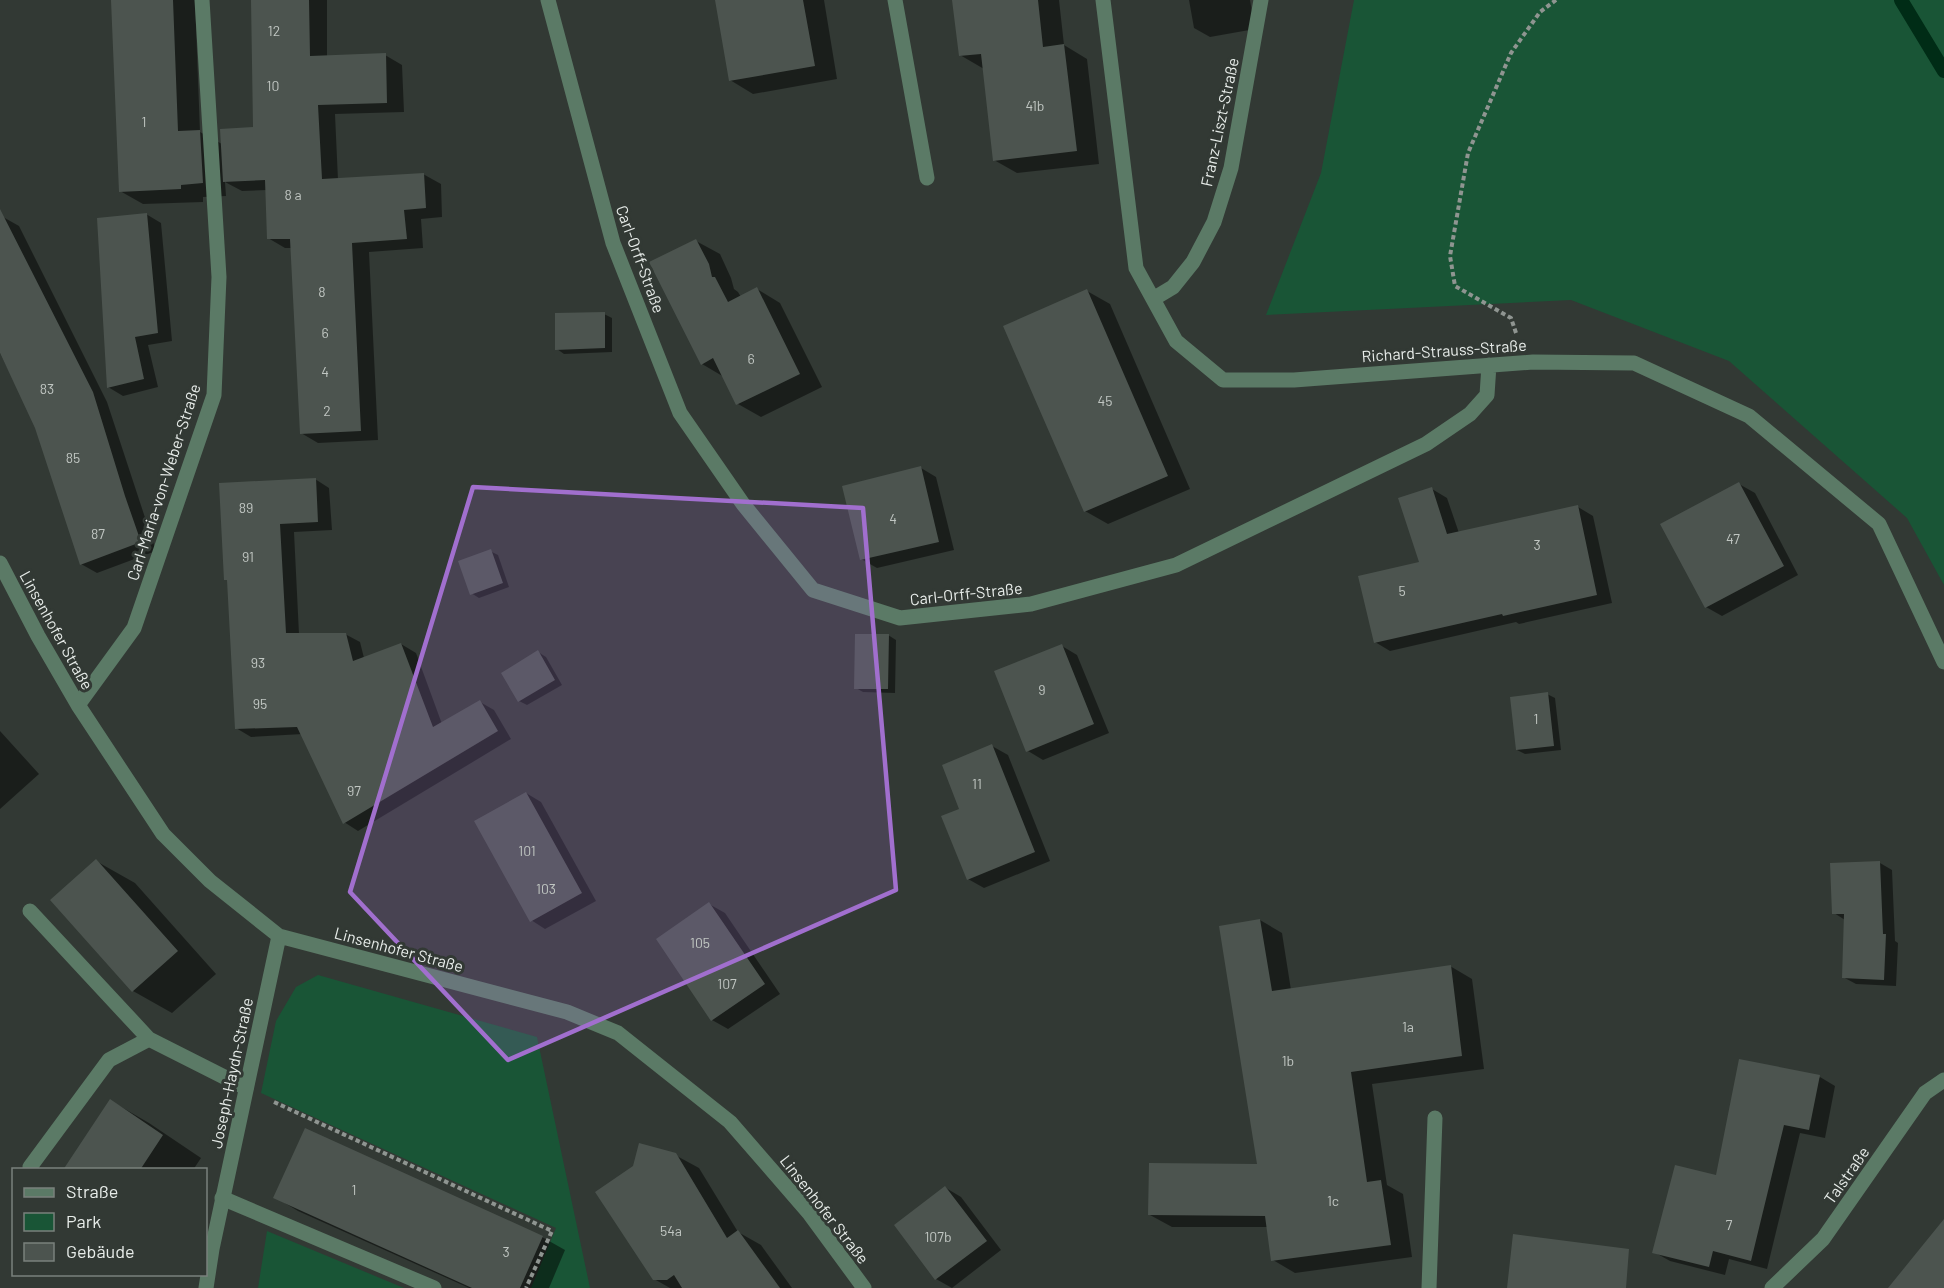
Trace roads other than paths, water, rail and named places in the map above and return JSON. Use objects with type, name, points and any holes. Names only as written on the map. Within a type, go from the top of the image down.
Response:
[{"type":"street","name":"Carl-Maria-von-Weber-Straße","points":[[78,705],[134,628],[214,395],[219,277],[202,0]]},
{"type":"street","name":"Carl-Orff-Straße","points":[[548,0],[613,243],[680,413],[743,504],[813,590],[900,618],[1031,604],[1176,565],[1426,444],[1470,414],[1487,395],[1488,365]]},
{"type":"street","points":[[895,0],[927,178]]},
{"type":"street","name":"Richard-Strauss-Straße","points":[[1103,0],[1136,268],[1176,341],[1223,380],[1294,380],[1523,362],[1634,363],[1749,416],[1879,524],[1944,662]]},
{"type":"street","name":"Franz-Liszt-Straße","points":[[1153,299],[1173,286],[1193,262],[1214,222],[1231,168],[1261,0]]},
{"type":"street","name":"Linsenhofer Straße","points":[[0,563],[38,636],[78,705],[163,834],[210,880],[279,936],[567,1012],[618,1033],[730,1122],[809,1213],[864,1288]]},
{"type":"street","points":[[30,911],[149,1039],[246,1088]]},
{"type":"street","name":"Joseph-Haydn-Straße","points":[[206,1288],[222,1198],[279,936]]},
{"type":"street","points":[[30,1167],[109,1060],[149,1039]]},
{"type":"street","name":"Talstraße","points":[[1772,1288],[1823,1239],[1924,1093],[1944,1080]]},
{"type":"street","points":[[1429,1288],[1435,1118]]},
{"type":"street","points":[[222,1198],[434,1288]]},
{"type":"waterway","points":[[1901,0],[1944,71]]}]
